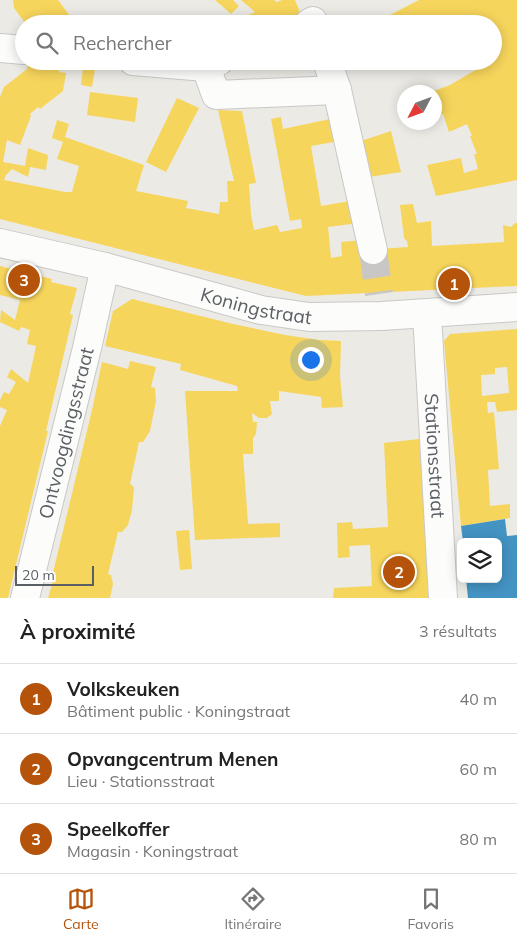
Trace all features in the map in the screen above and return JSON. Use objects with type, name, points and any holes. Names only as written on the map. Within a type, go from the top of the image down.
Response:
[{"type":"street","points":[[0,48],[15,49]]},
{"type":"street","points":[[214,70],[216,95],[337,90]]},
{"type":"street","points":[[330,70],[337,90],[373,250]]},
{"type":"street","name":"Koningstraat","points":[[0,243],[105,267],[261,310],[309,317],[380,305],[427,314],[517,307]]},
{"type":"street","name":"Ontvoogdingsstraat","points":[[25,598],[87,348],[105,267]]},
{"type":"street","name":"Stationsstraat","points":[[427,314],[443,598]]},
{"type":"building: Logements","points":[[13,0],[58,0],[69,15],[19,15],[14,8]]},
{"type":"building: Logements","points":[[215,0],[233,0],[239,6],[231,14]]},
{"type":"building: Logements","points":[[241,0],[274,0],[277,2],[295,0],[301,15],[248,15],[255,12]]},
{"type":"building: Logements","points":[[419,0],[517,0],[517,180],[436,196],[427,165],[461,158],[464,173],[478,169],[474,154],[477,154],[467,124],[449,132],[442,114],[442,88],[476,70],[502,70],[502,15],[390,15]]},
{"type":"building: Logements","points":[[26,70],[59,70],[59,72],[66,73],[63,91],[40,109],[38,107],[30,114],[31,116],[20,145],[7,140],[3,162],[25,166],[28,148],[48,155],[46,170],[30,167],[28,177],[12,169],[4,180],[72,192],[79,166],[57,159],[63,142],[52,138],[57,120],[69,124],[65,137],[144,165],[136,191],[188,201],[186,208],[219,214],[220,202],[228,202],[227,181],[234,181],[218,110],[242,111],[256,183],[249,184],[254,230],[277,225],[280,232],[302,228],[301,219],[290,221],[271,119],[281,117],[283,129],[330,119],[334,142],[311,146],[321,206],[356,200],[359,223],[328,227],[331,258],[342,256],[341,242],[363,240],[365,250],[408,247],[407,241],[404,238],[400,205],[413,204],[417,223],[431,221],[432,246],[504,242],[503,225],[511,227],[517,223],[517,286],[306,296],[0,219],[0,97],[4,87]]},
{"type":"building: Logements","points":[[83,70],[95,70],[92,87],[81,85]]},
{"type":"building: Logements","points":[[90,92],[138,98],[135,122],[87,115]]},
{"type":"building: Logements","points":[[177,98],[199,108],[166,172],[146,162]]},
{"type":"building: Logements","points":[[391,131],[401,172],[369,177],[365,160],[367,160],[361,141]]},
{"type":"building: Logements","points":[[0,266],[52,279],[51,282],[77,288],[70,314],[73,315],[46,431],[48,431],[8,598],[0,598],[0,426],[7,410],[0,407],[0,400],[4,392],[9,394],[16,382],[7,377],[11,369],[28,383],[36,346],[27,344],[30,330],[21,327],[19,331],[0,322],[1,310],[15,320],[20,300],[0,295]]},
{"type":"building: Logements","points":[[132,299],[285,335],[341,341],[340,376],[343,407],[322,408],[321,397],[279,391],[279,401],[270,401],[272,414],[267,418],[259,418],[252,413],[253,422],[257,422],[256,434],[253,438],[253,454],[243,454],[248,524],[280,523],[280,537],[195,540],[185,391],[238,391],[237,386],[180,370],[181,364],[105,346],[113,311]]},
{"type":"building: Logements","points":[[517,329],[517,410],[497,412],[495,402],[487,402],[488,413],[494,412],[499,469],[488,470],[490,506],[510,504],[510,518],[461,526],[444,341],[450,334]],"holes":[[[507,367],[509,393],[482,396],[481,375],[495,374],[495,368]]]},
{"type":"building: Logements","points":[[130,361],[156,367],[151,387],[155,388],[156,401],[150,431],[143,442],[139,442],[130,484],[134,488],[132,510],[128,525],[122,532],[118,532],[108,574],[111,575],[113,584],[110,598],[48,598],[102,362],[128,369]]},
{"type":"building: Logements","points":[[419,439],[426,527],[428,598],[333,598],[334,588],[372,586],[370,545],[349,546],[350,557],[338,558],[337,523],[352,522],[353,529],[388,527],[384,443]]},
{"type":"building: Logements","points":[[189,530],[192,569],[180,570],[176,531]]},
{"type":"building: Écoles","points":[[505,519],[507,536],[517,535],[517,598],[468,598],[466,583],[502,583],[502,538],[462,538],[461,526]]},
{"type":"tunnel","points":[[373,250],[379,294]]},
{"type":"place","name":"Speelkoffer","points":[[24,280]]},
{"type":"place","name":"Volkskeuken","points":[[454,284]]},
{"type":"place","name":"Opvangcentrum Menen","points":[[399,572]]}]
